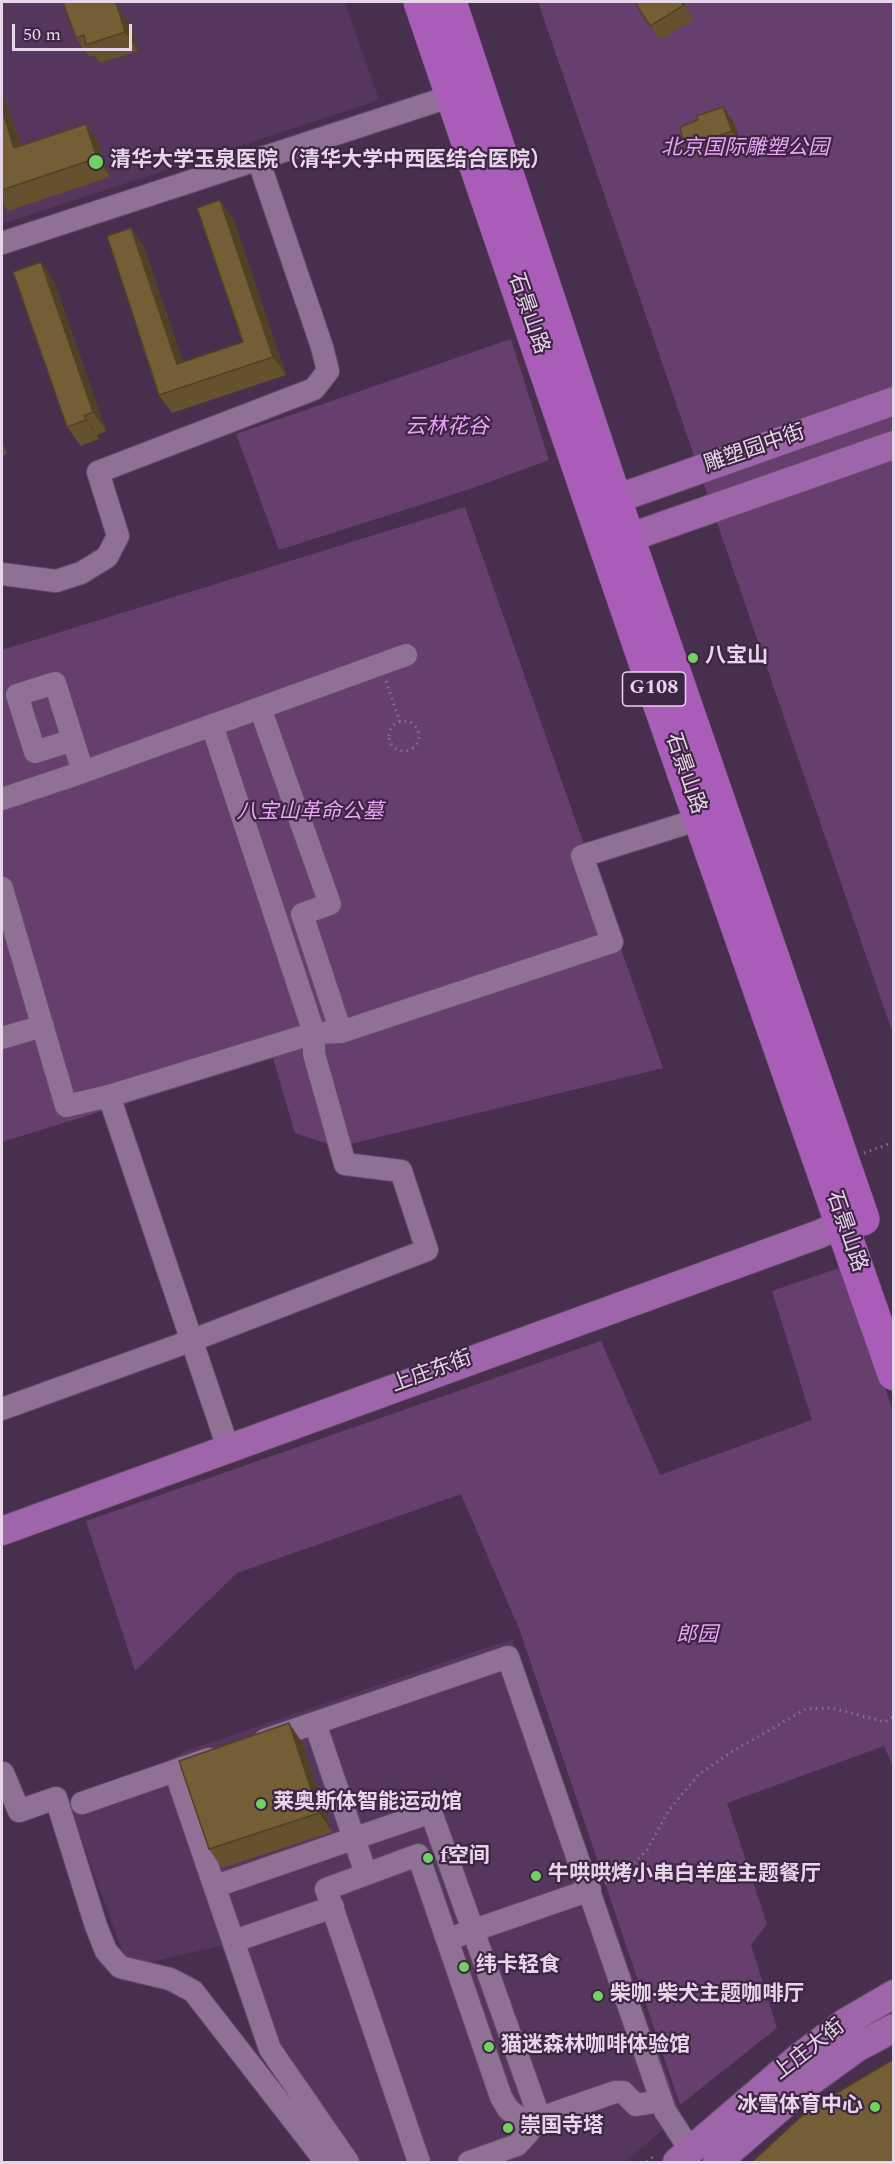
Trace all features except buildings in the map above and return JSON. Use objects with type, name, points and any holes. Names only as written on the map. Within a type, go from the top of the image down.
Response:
[{"type":"highway","name":"石景山路","points":[[420,2],[466,91],[615,496],[844,1161],[849,1209],[894,1374]]},
{"type":"highway","name":"石景山路","points":[[450,2],[466,91],[700,819],[811,1141],[849,1209],[894,1309]]},
{"type":"main road","name":"雕塑园中街","points":[[615,496],[633,493],[894,402]]},
{"type":"main road","name":"雕塑园中街","points":[[628,538],[894,445]]},
{"type":"main road","name":"上庄东街","points":[[2,1532],[225,1440],[810,1216],[849,1209]]},
{"type":"main road","name":"上庄东街","points":[[2,1515],[225,1440]]},
{"type":"main road","name":"上庄大街","points":[[684,2157],[797,2059],[846,2022],[894,1994]]},
{"type":"main road","name":"上庄大街","points":[[717,2163],[811,2081],[858,2047],[894,2028]]},
{"type":"street","points":[[2,243],[466,91]]},
{"type":"street","points":[[2,574],[56,581],[81,573],[107,557],[118,536],[98,472],[314,388],[328,371],[258,159]]},
{"type":"street","points":[[2,799],[406,655]]},
{"type":"street","points":[[260,708],[330,904],[302,914],[341,1032]]},
{"type":"street","points":[[2,1408],[193,1340],[427,1250],[401,1171],[345,1164],[314,1054],[314,1033],[212,725]]},
{"type":"street","points":[[73,740],[83,772]]},
{"type":"street","points":[[2,888],[66,1106],[109,1096],[314,1033],[341,1032],[612,942],[582,856],[700,819]]},
{"type":"street","points":[[2,1038],[44,1026]]},
{"type":"street","points":[[109,1096],[225,1440]]},
{"type":"street","points":[[82,1803],[508,1657],[665,2111],[684,2157]]},
{"type":"street","points":[[315,1723],[366,1874]]},
{"type":"street","points":[[175,1771],[270,2049],[348,2163]]},
{"type":"street","points":[[2,1774],[19,1811],[56,1797],[106,1951],[120,1967],[170,1979],[193,1991],[326,2163]]},
{"type":"street","points":[[216,1886],[431,1812],[474,1931],[533,2121],[529,2132],[518,2145],[469,2163]]},
{"type":"street","points":[[419,2163],[326,1889],[418,1856],[501,2097],[508,2109],[533,2121],[615,2092],[623,2092],[636,2105],[662,2101]]},
{"type":"street","points":[[447,1940],[590,1890]]},
{"type":"street","points":[[234,1941],[333,1907]]},
{"type":"path","points":[[380,664],[400,722]]},
{"type":"path","points":[[400,722],[412,724],[418,732],[415,746],[407,750],[398,750],[389,739],[391,730],[400,722]]},
{"type":"path","points":[[844,1161],[894,1142]]},
{"type":"path","points":[[590,1890],[620,1877],[648,1850],[669,1810],[699,1774],[733,1751],[806,1709],[832,1708],[885,1722],[894,1716]]},
{"type":"shaded area","name":"清华大学玉泉医院（清华大学中西医结合医院）","points":[[2,2],[345,2],[379,100],[2,224]]},
{"type":"shaded area","points":[[512,1639],[681,2114],[625,2162],[338,2162],[261,2056],[224,1945],[128,1967],[67,1799],[144,1773],[186,1751]]},
{"type":"green space","name":"北京国际雕塑公园","points":[[538,2],[893,2],[893,1034]]},
{"type":"green space","name":"云林花谷","points":[[511,339],[549,460],[470,489],[279,550],[236,434]]},
{"type":"green space","name":"八宝山革命公墓","points":[[465,507],[663,1068],[338,1147],[295,1133],[273,1058],[2,1142],[2,650]]},
{"type":"green space","name":"郎园","points":[[845,1266],[893,1412],[893,1767],[884,1746],[727,1803],[767,1924],[751,1945],[777,2028],[680,2105],[520,1631],[461,1494],[237,1573],[135,1671],[86,1521],[601,1341],[660,1475],[812,1420],[772,1291]]},
{"type":"place","name":"清华大学玉泉医院（清华大学中西医结合医院）","points":[[96,162]]},
{"type":"place","name":"八宝山","points":[[693,658]]},
{"type":"place","name":"莱奥斯体智能运动馆","points":[[261,1804]]},
{"type":"place","name":"f空间","points":[[428,1858]]},
{"type":"place","name":"牛哄哄烤小串白羊座主题餐厅","points":[[536,1876]]},
{"type":"place","name":"纬卡轻食","points":[[464,1967]]},
{"type":"place","name":"柴咖·柴犬主题咖啡厅","points":[[598,1996]]},
{"type":"place","name":"猫迷森林咖啡体验馆","points":[[489,2047]]},
{"type":"place","name":"冰雪体育中心","points":[[875,2107]]},
{"type":"place","name":"崇国寺塔","points":[[508,2128]]}]
